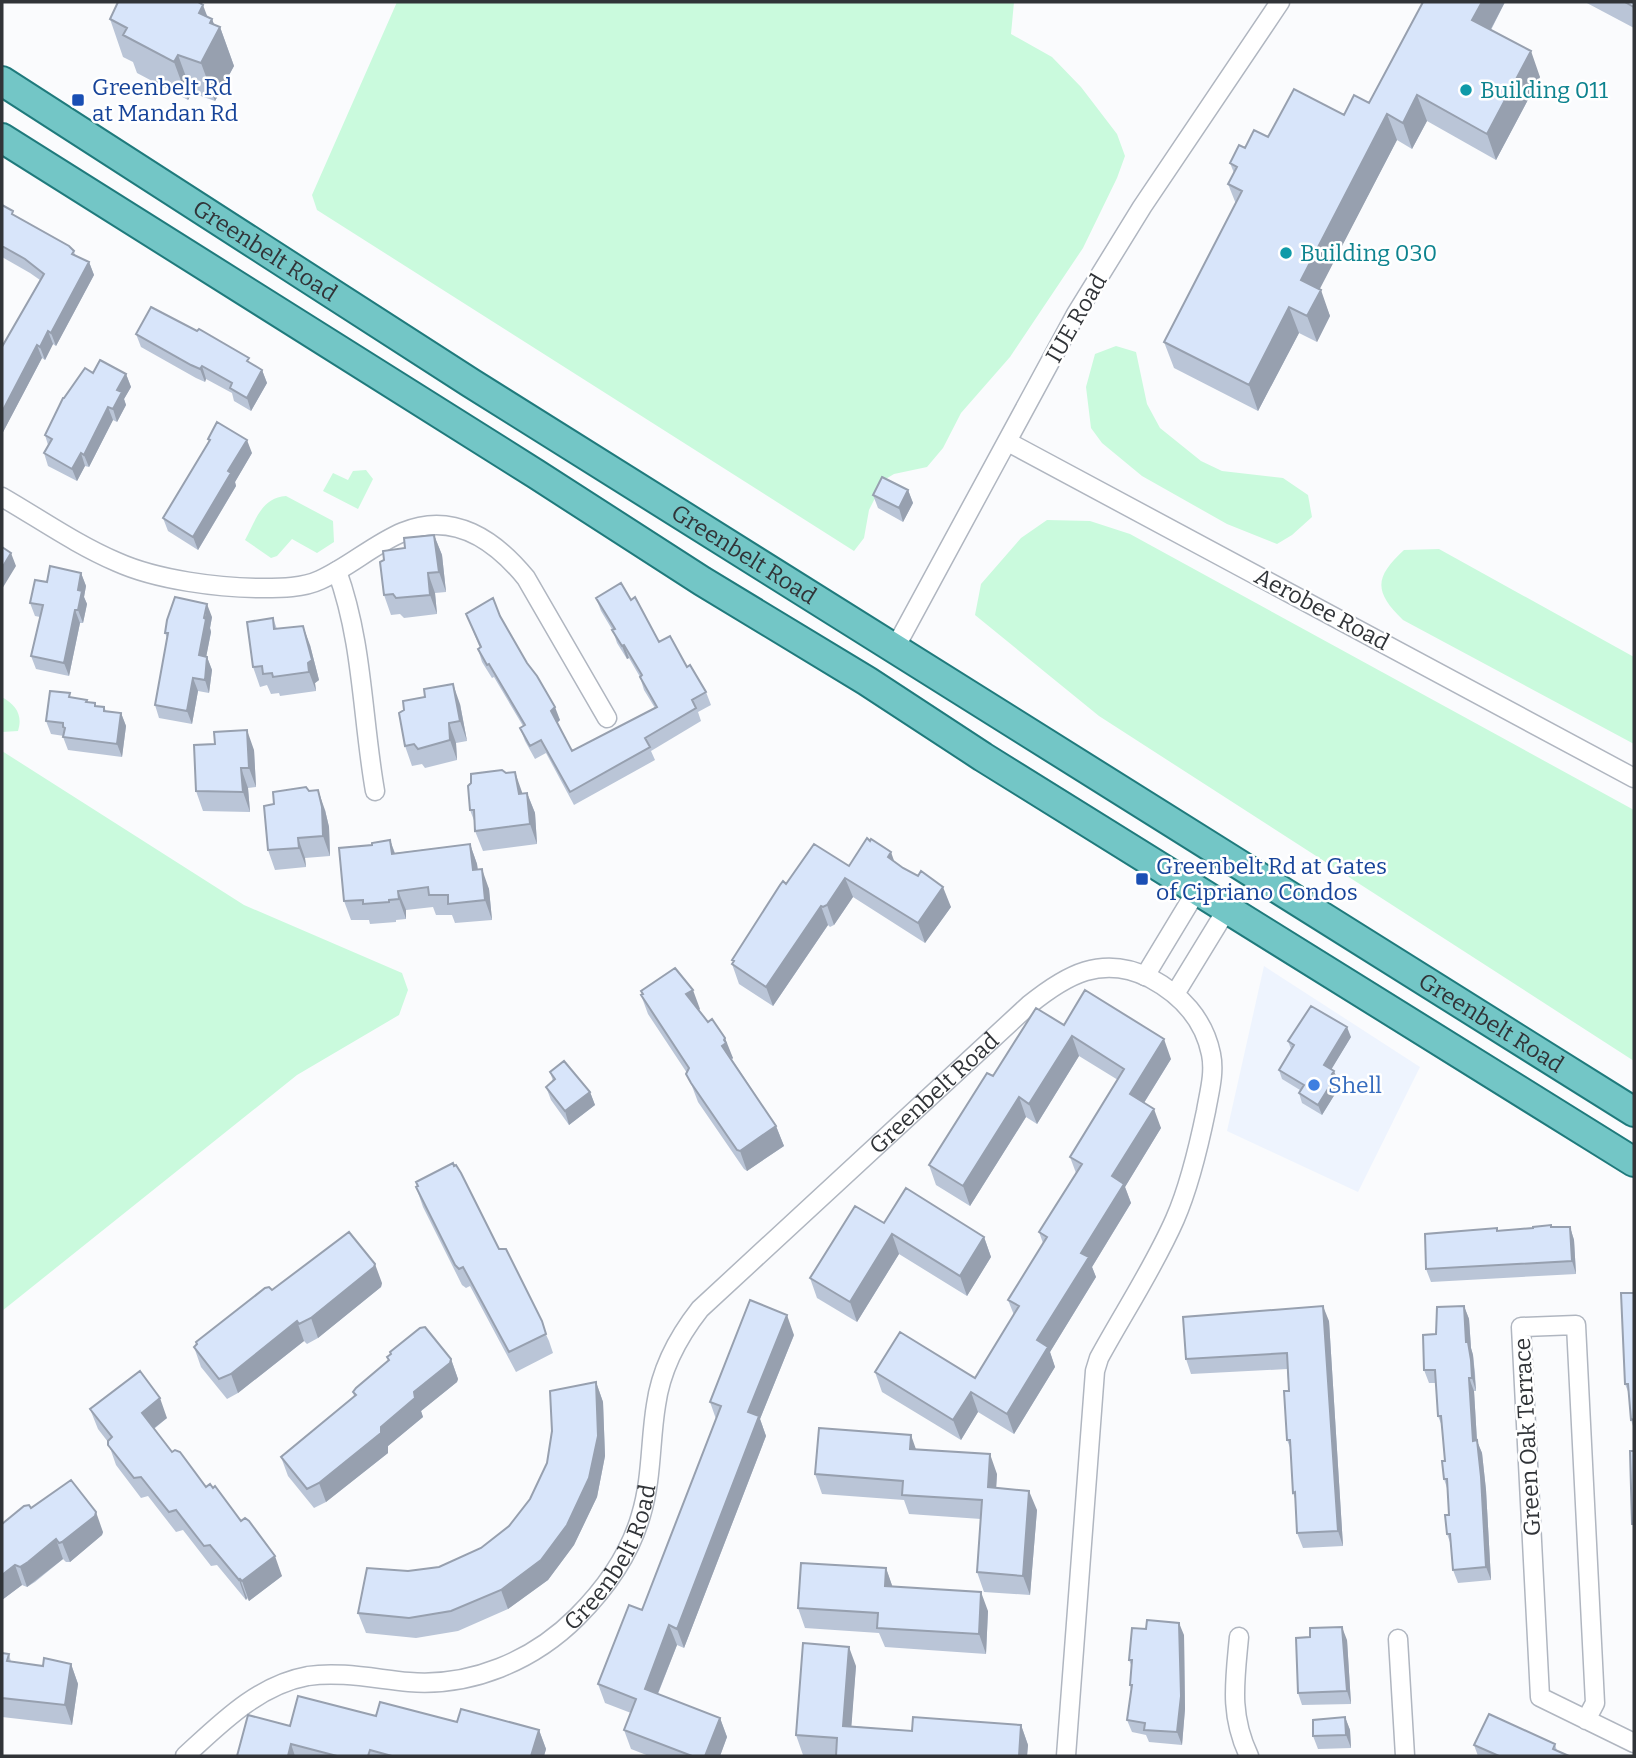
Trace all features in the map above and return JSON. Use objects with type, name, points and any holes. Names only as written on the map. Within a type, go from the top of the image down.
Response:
[{"type":"main road","name":"Greenbelt Road","points":[[2,81],[471,383],[1634,1112]]},
{"type":"main road","name":"Greenbelt Road","points":[[2,138],[702,581],[867,681],[1227,909],[1634,1161]]},
{"type":"street","name":"IUE Road","points":[[895,648],[1076,314],[1142,207],[1280,2]]},
{"type":"street","name":"Aerobee Road","points":[[1008,442],[1634,778]]},
{"type":"street","points":[[2,497],[117,562],[160,576],[263,588],[298,586],[319,581],[401,532],[421,526],[446,524],[469,530],[490,542],[510,559],[526,578],[607,718]]},
{"type":"street","points":[[337,571],[348,601],[355,634],[375,791]]},
{"type":"street","points":[[1145,976],[1197,890]]},
{"type":"street","points":[[1175,994],[1227,909]]},
{"type":"street","name":"Greenbelt Road","points":[[185,1756],[231,1714],[255,1697],[291,1681],[309,1676],[332,1675],[435,1683],[462,1679],[503,1667],[531,1654],[576,1618],[611,1577],[635,1535],[646,1495],[656,1402],[680,1337],[700,1309],[1029,1005],[1074,974],[1108,968],[1145,976],[1175,994],[1201,1025],[1208,1042],[1212,1071],[1203,1125],[1177,1216],[1098,1358],[1095,1371],[1066,1756]]},
{"type":"street","name":"Green Oak Terrace","points":[[1586,1720],[1595,1703],[1576,1325],[1521,1327],[1540,1697],[1586,1720],[1634,1744]]},
{"type":"street","points":[[1239,1637],[1234,1703],[1242,1740],[1249,1756]]},
{"type":"street","points":[[1398,1639],[1405,1756]]},
{"type":"shaded area","points":[[1264,966],[1420,1067],[1358,1192],[1227,1131]]},
{"type":"green space","points":[[397,2],[1014,2],[1011,34],[1052,57],[1081,87],[1117,134],[1125,156],[1083,248],[1010,357],[961,413],[943,448],[927,467],[894,474],[884,480],[869,510],[864,538],[854,551],[317,210],[312,195]]},
{"type":"green space","points":[[1116,346],[1136,352],[1147,404],[1160,428],[1201,461],[1222,471],[1283,478],[1308,495],[1312,517],[1277,544],[1227,524],[1142,476],[1102,443],[1091,428],[1086,387],[1095,354]]},
{"type":"green space","points":[[366,470],[373,479],[358,509],[323,491],[333,473],[348,480],[353,471]]},
{"type":"green space","points":[[286,496],[333,521],[334,542],[317,553],[292,539],[277,556],[271,558],[245,540],[265,506]]},
{"type":"green space","points":[[1047,520],[1090,521],[1130,534],[1634,810],[1634,1061],[1099,716],[975,615],[981,584],[1021,538]]},
{"type":"green space","points":[[1439,549],[1634,657],[1634,744],[1403,620],[1393,610],[1382,592],[1381,584],[1387,568],[1404,550]]},
{"type":"green space","points":[[2,697],[17,711],[20,720],[18,731],[2,732]]},
{"type":"green space","points":[[2,751],[244,905],[402,973],[408,990],[399,1015],[297,1075],[2,1311]]},
{"type":"building","points":[[118,2],[198,2],[203,5],[199,13],[212,19],[210,23],[220,27],[201,63],[178,55],[174,62],[123,35],[127,28],[110,19]]},
{"type":"building","points":[[1423,2],[1482,2],[1472,20],[1531,51],[1487,134],[1417,95],[1403,123],[1387,114],[1301,280],[1321,290],[1307,316],[1289,307],[1249,385],[1164,342],[1242,191],[1228,184],[1237,167],[1230,163],[1239,145],[1245,148],[1254,130],[1268,137],[1294,89],[1344,115],[1354,95],[1369,103]]},
{"type":"building","points":[[2,205],[13,211],[12,214],[69,246],[74,251],[72,254],[89,262],[51,333],[48,331],[40,347],[37,345],[2,412],[2,344],[44,274],[2,246]]},
{"type":"building","points":[[151,307],[197,331],[199,329],[249,358],[247,361],[262,370],[247,398],[230,388],[232,383],[202,366],[200,369],[191,365],[136,334]]},
{"type":"building","points":[[100,360],[126,374],[117,390],[122,392],[113,409],[108,407],[84,455],[81,453],[72,469],[44,453],[52,439],[45,435],[63,398],[85,368],[93,373]]},
{"type":"building","points":[[217,422],[247,440],[193,537],[163,518],[210,440],[208,439]]},
{"type":"building","points":[[882,477],[908,490],[899,508],[873,495]]},
{"type":"building","points":[[434,535],[439,572],[428,573],[430,595],[396,598],[393,594],[384,595],[380,562],[384,560],[383,551],[405,548],[404,538]]},
{"type":"building","points":[[2,547],[11,553],[2,568]]},
{"type":"building","points":[[50,566],[81,573],[78,590],[82,591],[78,610],[75,610],[64,663],[31,656],[43,605],[30,603],[35,580],[47,582]]},
{"type":"building","points":[[621,583],[631,600],[635,597],[659,642],[670,636],[687,667],[690,665],[706,692],[692,700],[696,708],[645,738],[650,747],[570,792],[541,740],[530,746],[520,728],[525,725],[478,649],[481,647],[466,614],[493,598],[500,616],[555,707],[551,711],[572,751],[657,707],[640,677],[642,675],[612,630],[615,629],[596,598]]},
{"type":"building","points":[[175,597],[207,604],[199,655],[207,657],[205,680],[193,678],[187,711],[155,705],[168,633],[165,633],[167,620]]},
{"type":"building","points":[[273,618],[274,629],[303,626],[312,660],[308,663],[309,672],[273,677],[272,673],[263,674],[262,666],[253,667],[247,622]]},
{"type":"building","points":[[453,684],[460,721],[449,723],[450,740],[418,749],[414,744],[405,746],[399,713],[404,710],[403,701],[425,697],[424,689]]},
{"type":"building","points":[[50,691],[70,693],[69,697],[95,703],[95,706],[104,707],[104,711],[121,713],[117,744],[63,737],[63,723],[46,721]]},
{"type":"building","points":[[247,730],[249,768],[241,768],[243,792],[196,791],[194,745],[215,744],[214,732]]},
{"type":"building","points":[[502,770],[506,773],[515,772],[519,794],[527,793],[530,824],[475,831],[474,810],[470,810],[468,786],[471,783],[471,774]]},
{"type":"building","points":[[306,787],[309,791],[318,790],[322,807],[323,836],[298,838],[299,848],[268,850],[264,806],[274,804],[273,792]]},
{"type":"building","points":[[867,838],[891,852],[888,857],[903,868],[918,876],[921,871],[943,887],[918,923],[845,878],[827,905],[821,906],[766,987],[732,964],[780,885],[783,881],[786,884],[814,844],[849,866]]},
{"type":"building","points":[[390,840],[392,854],[470,844],[473,870],[482,869],[485,900],[448,904],[448,895],[429,895],[428,887],[398,891],[399,899],[389,902],[363,904],[363,900],[344,901],[339,848],[372,845]]},
{"type":"building","points":[[675,968],[693,990],[686,994],[708,1022],[712,1019],[725,1038],[726,1043],[722,1046],[776,1126],[740,1151],[691,1083],[686,1074],[689,1068],[641,995],[641,991]]},
{"type":"building","points":[[1085,990],[1164,1039],[1130,1094],[1154,1109],[1112,1176],[1124,1184],[1081,1253],[1089,1257],[1037,1340],[1048,1347],[1007,1414],[971,1392],[953,1420],[875,1372],[900,1332],[975,1378],[1019,1306],[1008,1300],[1047,1237],[1039,1232],[1082,1164],[1070,1157],[1124,1069],[1072,1036],[1029,1104],[1019,1097],[963,1186],[929,1165],[987,1073],[993,1076],[1036,1008],[1064,1025]]},
{"type":"building","points":[[1311,1006],[1347,1027],[1324,1065],[1334,1071],[1332,1074],[1336,1076],[1318,1105],[1299,1093],[1304,1085],[1279,1070],[1294,1045],[1288,1041]]},
{"type":"building","points":[[564,1061],[590,1092],[565,1111],[546,1087],[555,1079],[550,1072]]},
{"type":"building","points":[[453,1163],[461,1173],[499,1249],[506,1249],[546,1334],[509,1352],[463,1267],[459,1269],[455,1265],[416,1187],[416,1182]]},
{"type":"building","points":[[906,1188],[984,1237],[960,1276],[892,1234],[850,1302],[810,1278],[855,1206],[884,1223]]},
{"type":"building","points":[[1551,1225],[1570,1227],[1572,1261],[1426,1269],[1425,1234],[1497,1228],[1497,1231]]},
{"type":"building","points":[[349,1232],[375,1264],[374,1267],[311,1318],[299,1324],[297,1321],[231,1374],[219,1379],[194,1347],[196,1342],[265,1288],[272,1290]]},
{"type":"building","points":[[1621,1293],[1634,1293],[1634,1419],[1631,1420],[1628,1384],[1625,1384]]},
{"type":"building","points":[[750,1300],[787,1315],[748,1412],[759,1416],[677,1629],[669,1625],[645,1689],[720,1718],[705,1756],[692,1756],[624,1730],[636,1699],[598,1684],[629,1605],[642,1610],[721,1406],[710,1402]]},
{"type":"building","points":[[1323,1306],[1338,1531],[1297,1533],[1284,1391],[1289,1391],[1287,1353],[1186,1359],[1183,1317]]},
{"type":"building","points":[[1464,1306],[1466,1342],[1471,1360],[1472,1378],[1469,1378],[1473,1441],[1477,1440],[1481,1477],[1486,1567],[1453,1570],[1450,1534],[1447,1534],[1445,1515],[1449,1515],[1447,1479],[1444,1479],[1442,1461],[1445,1461],[1441,1416],[1438,1416],[1435,1370],[1424,1370],[1423,1335],[1436,1334],[1437,1307]]},
{"type":"building","points":[[425,1327],[451,1359],[450,1363],[414,1392],[415,1398],[381,1427],[381,1433],[319,1483],[307,1489],[281,1457],[356,1395],[353,1392],[356,1388],[389,1360],[387,1357],[390,1352]]},
{"type":"building","points":[[140,1371],[160,1398],[142,1413],[172,1452],[180,1452],[206,1487],[210,1484],[213,1488],[215,1486],[241,1521],[245,1518],[249,1521],[275,1556],[242,1581],[210,1545],[204,1546],[176,1510],[169,1512],[141,1477],[134,1478],[108,1445],[112,1437],[90,1409]]},
{"type":"building","points":[[596,1382],[598,1436],[589,1478],[567,1525],[541,1560],[501,1590],[451,1611],[409,1618],[358,1613],[367,1568],[408,1571],[439,1567],[481,1548],[509,1526],[530,1499],[547,1463],[552,1431],[550,1391]]},
{"type":"building","points":[[819,1428],[911,1435],[910,1449],[990,1454],[988,1487],[1029,1491],[1023,1576],[977,1572],[982,1500],[902,1495],[903,1481],[815,1474]]},
{"type":"building","points":[[1630,1451],[1634,1451],[1634,1524],[1632,1524]]},
{"type":"building","points":[[71,1480],[96,1512],[95,1516],[62,1542],[59,1543],[56,1539],[28,1562],[20,1567],[15,1565],[2,1575],[2,1524],[24,1506],[29,1505],[31,1508]]},
{"type":"building","points":[[801,1563],[886,1568],[885,1586],[981,1592],[979,1634],[877,1628],[878,1613],[798,1608]]},
{"type":"building","points":[[1147,1620],[1179,1623],[1181,1696],[1177,1732],[1144,1730],[1145,1723],[1127,1720],[1132,1685],[1132,1660],[1129,1660],[1132,1628],[1146,1629]]},
{"type":"building","points":[[1342,1627],[1347,1691],[1298,1693],[1296,1638],[1310,1637],[1310,1628]]},
{"type":"building","points":[[803,1643],[849,1647],[843,1726],[912,1731],[913,1717],[1021,1725],[1019,1756],[836,1756],[837,1738],[796,1735]]},
{"type":"building","points":[[2,1653],[9,1654],[7,1661],[43,1666],[44,1658],[71,1664],[65,1705],[2,1698]]},
{"type":"building","points":[[298,1696],[376,1716],[380,1702],[457,1722],[461,1709],[539,1730],[531,1756],[392,1756],[370,1750],[368,1756],[337,1756],[291,1744],[288,1756],[237,1756],[248,1715],[290,1726]]},
{"type":"building","points":[[1489,1714],[1555,1744],[1553,1749],[1569,1756],[1499,1756],[1474,1745]]},
{"type":"building","points":[[1345,1717],[1346,1735],[1313,1736],[1313,1720]]},
{"type":"place","name":"Building 011","points":[[1466,90]]},
{"type":"place","name":"Greenbelt Rd at Mandan Rd","points":[[78,100]]},
{"type":"place","name":"Building 030","points":[[1286,253]]},
{"type":"place","name":"Greenbelt Rd at Gates of Cipriano Condos","points":[[1142,879]]},
{"type":"place","name":"Shell","points":[[1314,1085]]}]
